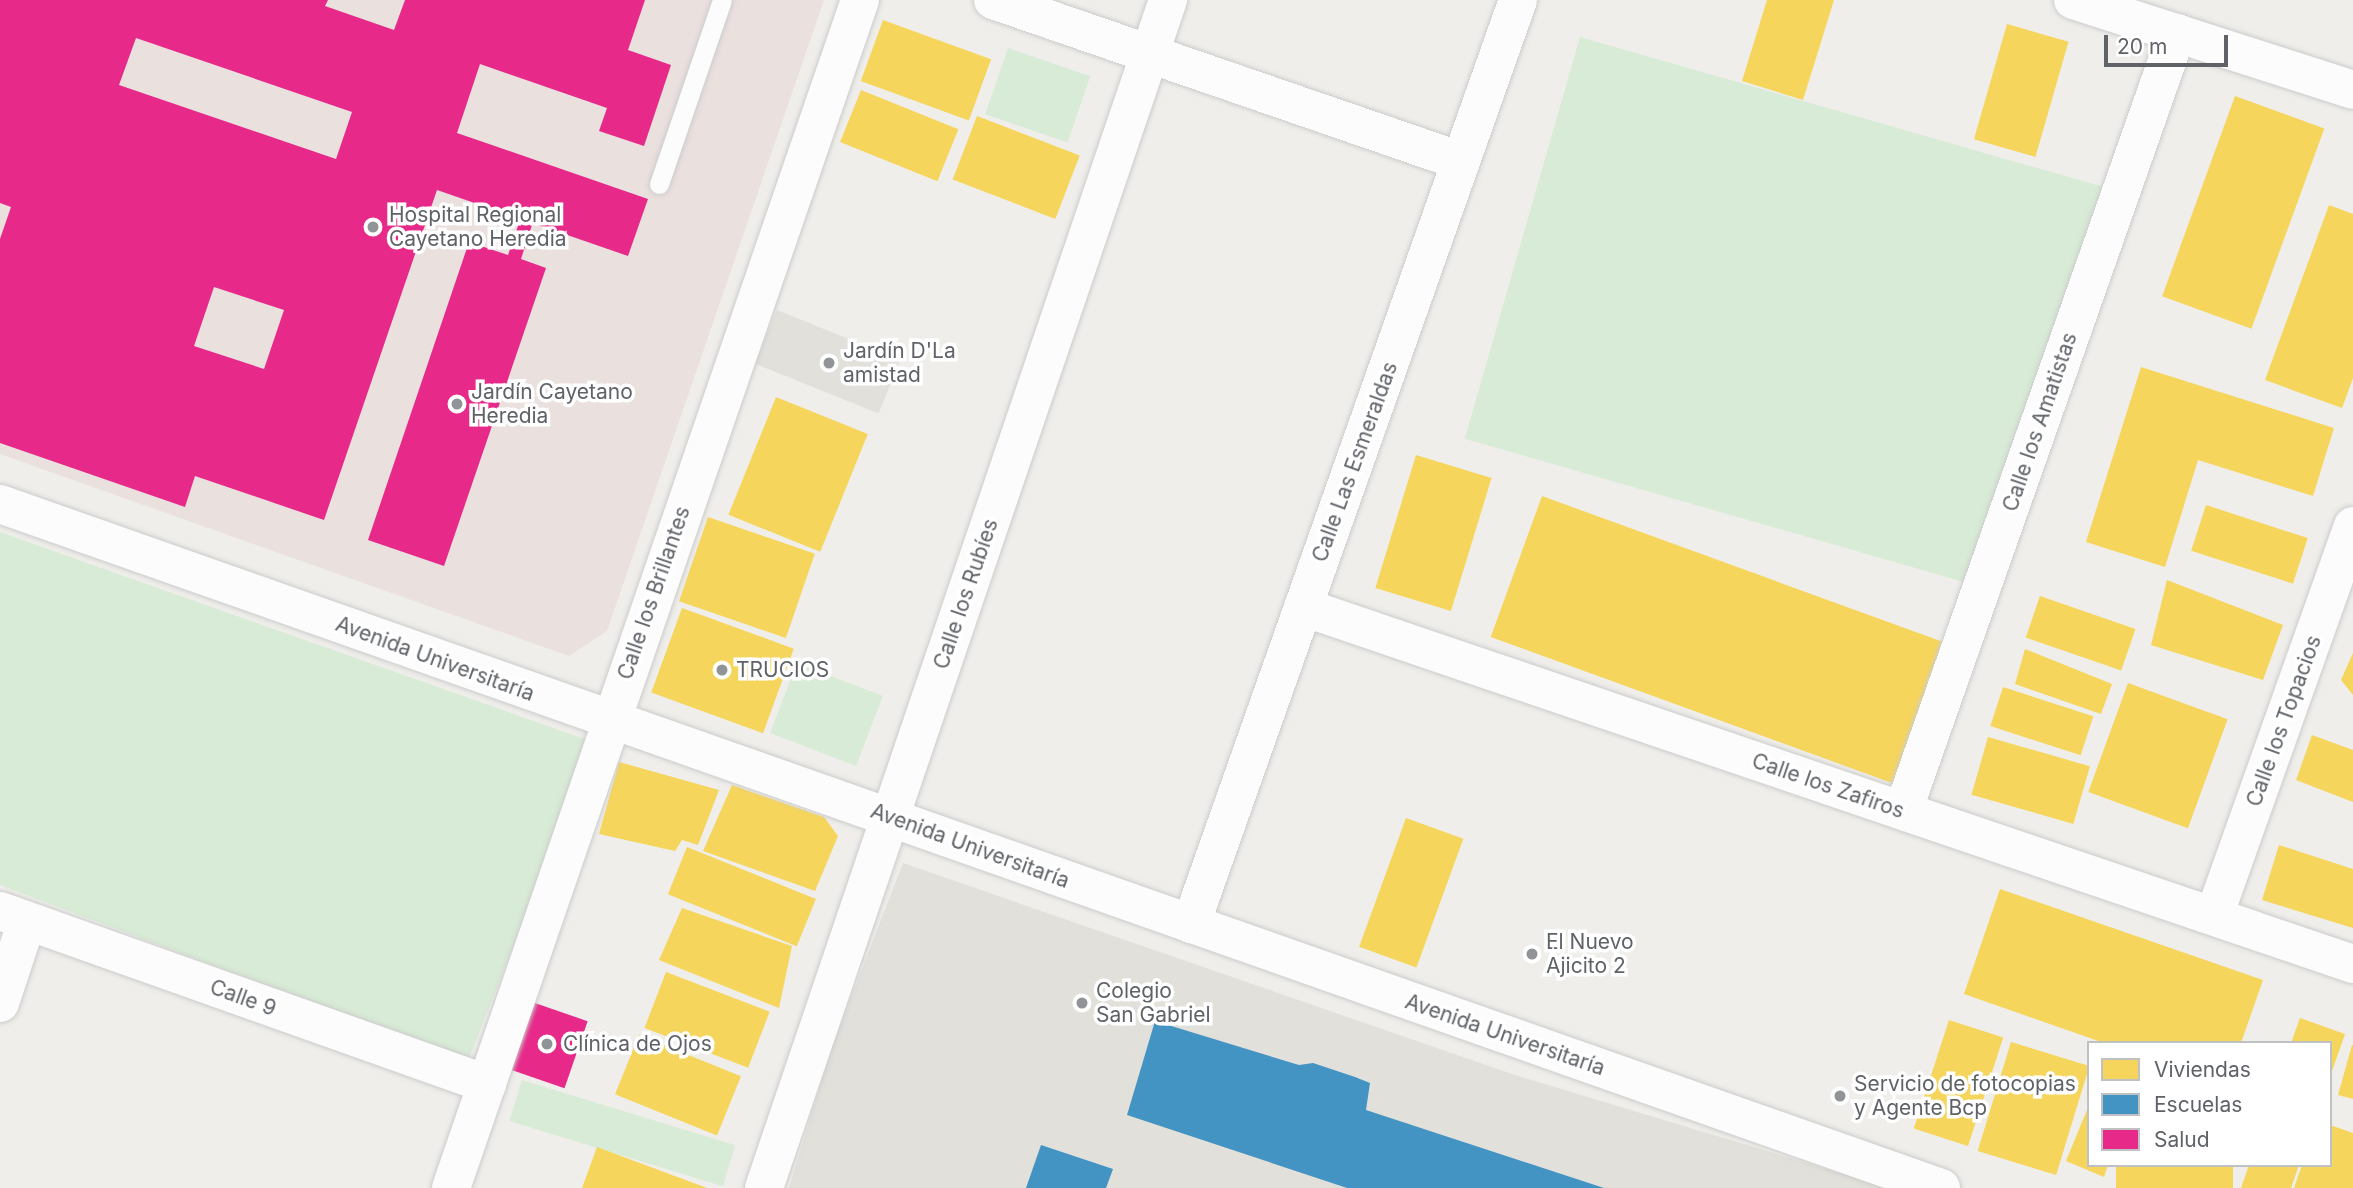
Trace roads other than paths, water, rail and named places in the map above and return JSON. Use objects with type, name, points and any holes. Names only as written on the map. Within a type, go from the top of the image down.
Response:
[{"type":"street","name":"Calle los Brillantes","points":[[450,1188],[860,0]]},
{"type":"street","points":[[993,0],[1149,57],[1461,161]]},
{"type":"street","name":"Calle los Rubíes","points":[[764,1188],[1168,0]]},
{"type":"street","name":"Calle Las Esmeraldas","points":[[1191,925],[1518,0]]},
{"type":"street","points":[[2073,0],[2353,90]]},
{"type":"street","name":"Calle los Amatistas","points":[[1903,811],[2177,33]]},
{"type":"street","name":"Avenida Universitaría","points":[[0,504],[1941,1188]]},
{"type":"street","name":"Calle los Topacios","points":[[2214,916],[2353,526]]},
{"type":"street","name":"Calle los Zafiros","points":[[1303,607],[2353,964]]},
{"type":"street","points":[[0,1003],[14,916]]},
{"type":"street","name":"Calle 9","points":[[14,916],[487,1084]]},
{"type":"lane","points":[[660,184],[722,0]]},
{"type":"place","name":"Hospital Regional Cayetano Heredia","points":[[373,227]]},
{"type":"place","name":"Jardín D'La amistad","points":[[829,363]]},
{"type":"place","name":"Jardín Cayetano Heredia","points":[[457,404]]},
{"type":"place","name":"TRUCIOS","points":[[722,670]]},
{"type":"place","name":"El Nuevo Ajicito 2","points":[[1532,954]]},
{"type":"place","name":"Colegio San Gabriel","points":[[1082,1003]]},
{"type":"place","name":"Clínica de Ojos","points":[[547,1044]]},
{"type":"place","name":"Servicio de fotocopias y Agente Bcp","points":[[1840,1096]]}]
